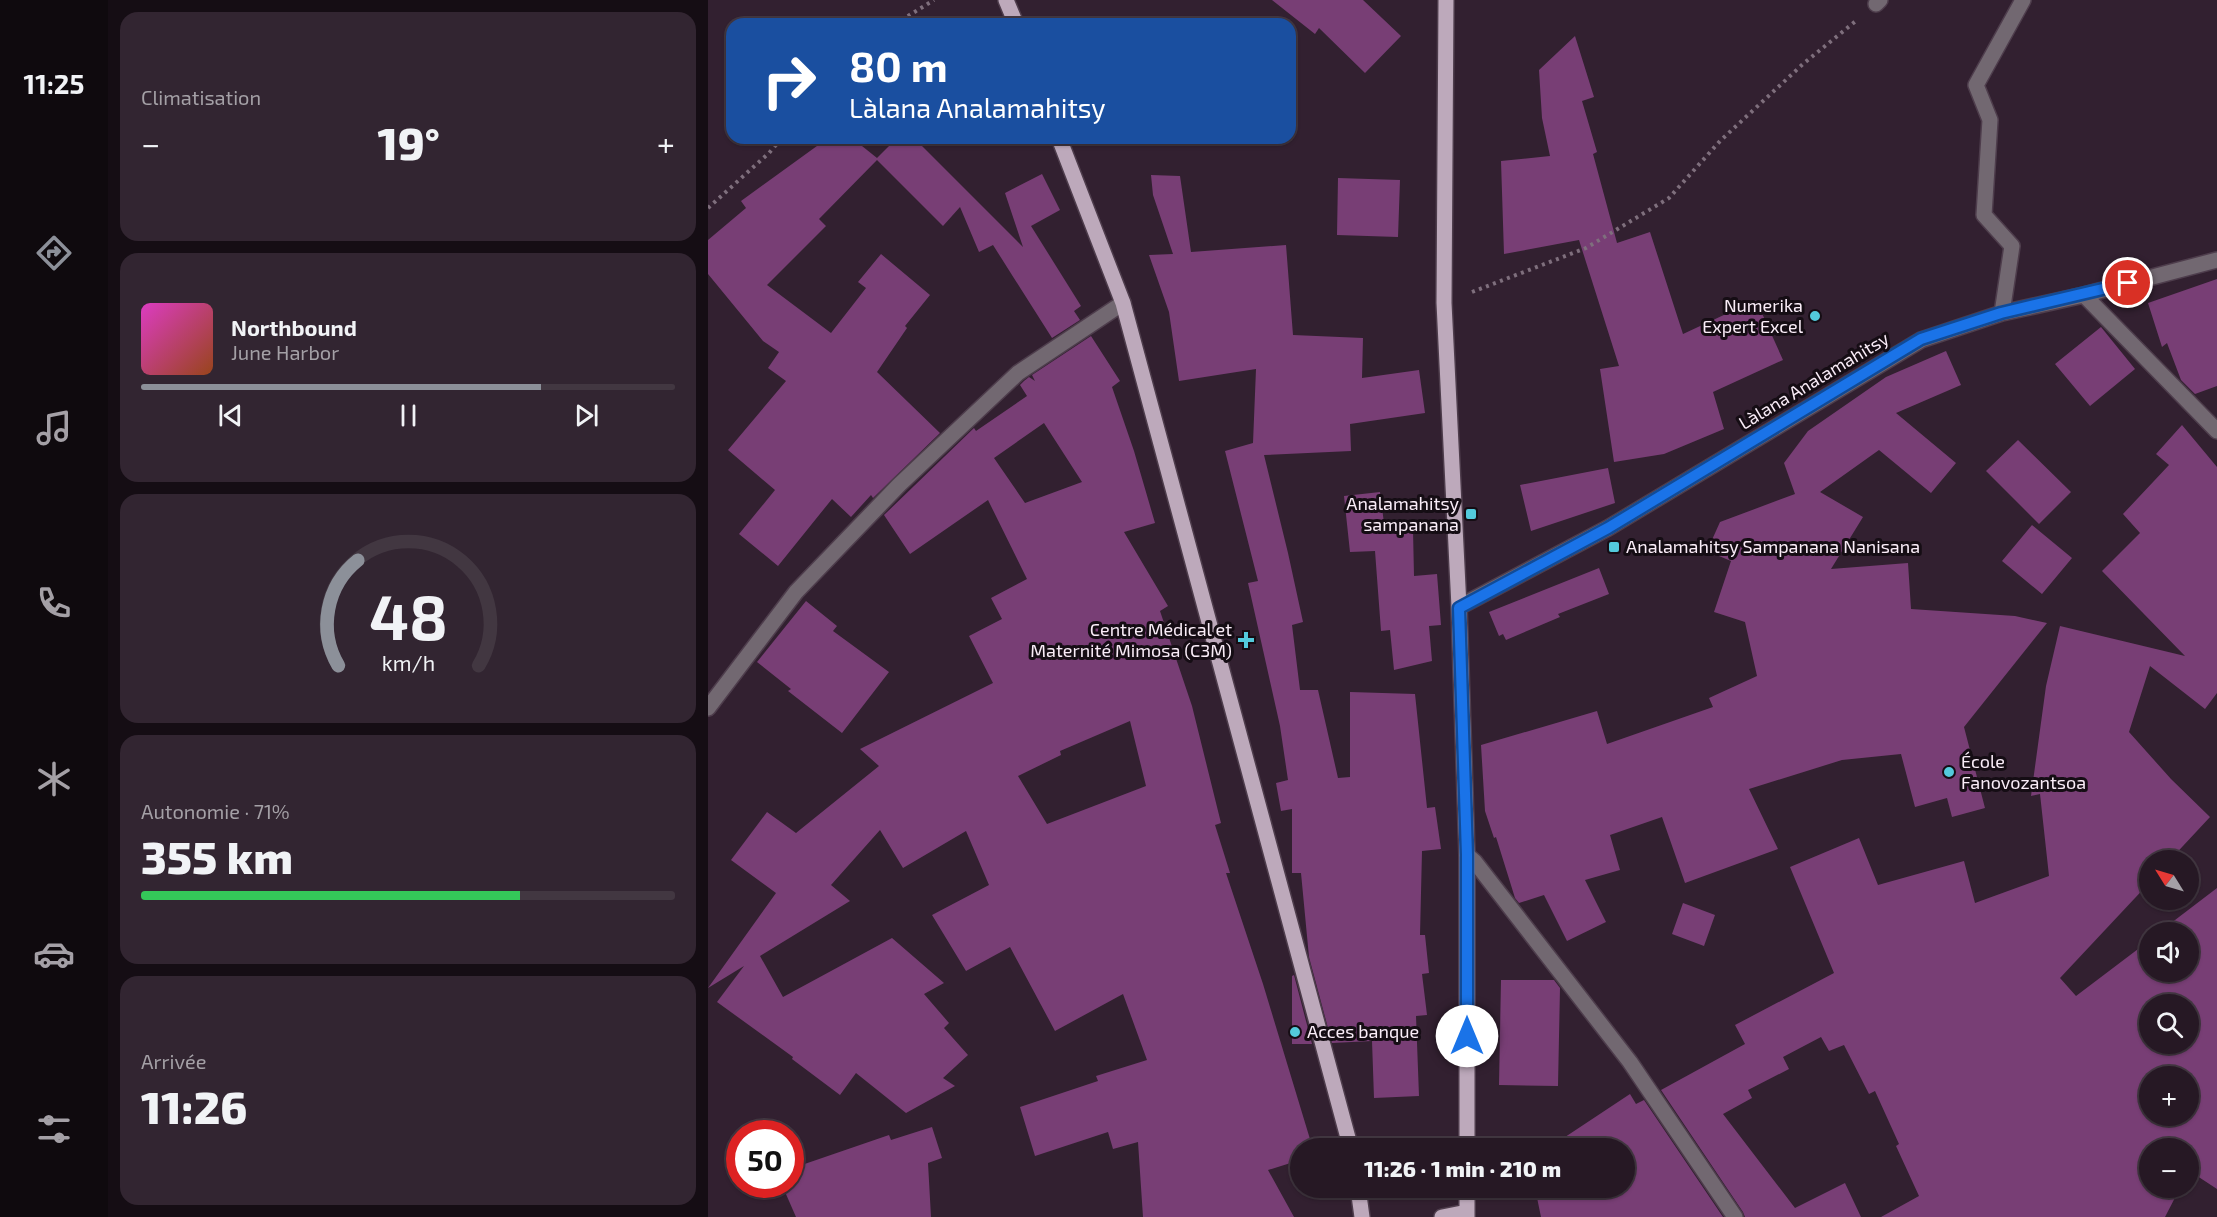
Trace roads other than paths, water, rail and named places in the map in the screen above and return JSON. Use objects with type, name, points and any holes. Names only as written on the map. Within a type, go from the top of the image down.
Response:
[{"type":"main road","points":[[1006,0],[1014,18]]},
{"type":"main road","points":[[1446,0],[1444,303],[1459,608],[1467,855],[1467,1138]]},
{"type":"main road","points":[[1061,144],[1123,303],[1348,1138]]},
{"type":"main road","points":[[1359,1198],[1362,1217]]},
{"type":"main road","points":[[1442,1217],[1467,1214],[1467,1198]]},
{"type":"street","points":[[2001,313],[2012,246],[1984,215],[1990,120],[1976,85],[2023,0]]},
{"type":"street","name":"Làlana Analamahitsy","points":[[1459,608],[1608,528],[1921,339],[2001,313],[2084,295],[2217,260]]},
{"type":"street","points":[[2084,295],[2217,431]]},
{"type":"street","points":[[708,708],[796,592],[899,484],[1018,373],[1123,303]]},
{"type":"street","points":[[1467,855],[1475,862],[1630,1062],[1735,1217]]},
{"type":"place","name":"Numerika Expert Excel","points":[[1815,316]]},
{"type":"place","name":"Analamahitsy sampanana","points":[[1471,514]]},
{"type":"place","name":"Analamahitsy Sampanana Nanisana","points":[[1614,547]]},
{"type":"place","name":"Centre Médical et Maternité Mimosa (C3M)","points":[[1246,640]]},
{"type":"place","name":"École Fanovozantsoa","points":[[1949,772]]},
{"type":"place","name":"Acces banque","points":[[1295,1032]]}]
